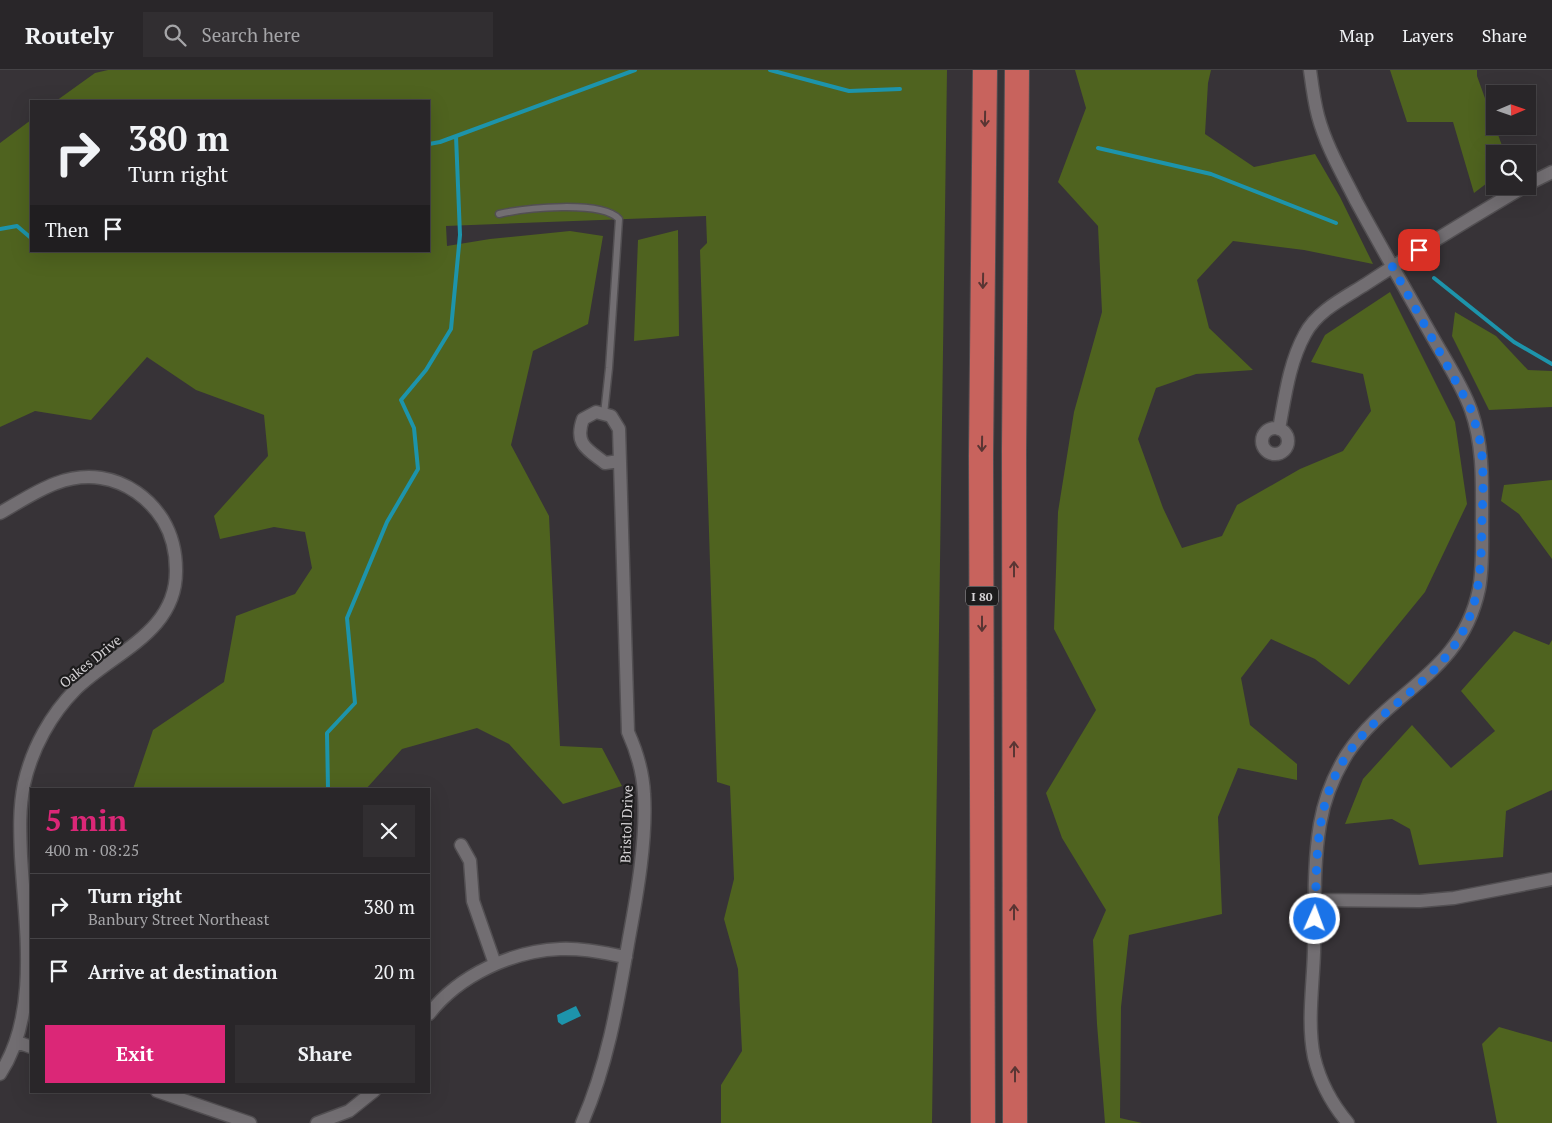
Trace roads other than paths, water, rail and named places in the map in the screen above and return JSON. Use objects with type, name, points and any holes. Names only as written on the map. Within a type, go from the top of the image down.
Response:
[{"type":"highway","name":"I 80","points":[[983,1123],[981,456],[985,70]]},
{"type":"highway","name":"I 80","points":[[1015,1123],[1014,450],[1017,70]]},
{"type":"street","points":[[1310,70],[1318,117],[1329,148],[1470,407],[1481,448],[1482,569],[1471,614],[1462,634],[1450,652],[1434,670],[1376,720],[1360,737],[1336,775],[1326,799],[1320,824],[1311,1034],[1318,1074],[1326,1092],[1348,1123]]},
{"type":"street","points":[[1536,180],[1552,172]]},
{"type":"street","points":[[1279,429],[1292,361],[1305,333],[1314,320],[1392,266],[1509,195]]},
{"type":"street","points":[[604,414],[596,412],[583,419],[578,432],[583,447],[605,463],[620,461]]},
{"type":"street","name":"Bristol Drive","points":[[582,1123],[602,1072],[626,957],[642,840],[644,797],[642,774],[628,732],[619,429],[611,416],[604,414]]},
{"type":"street","name":"Oakes Drive","points":[[0,513],[48,485],[63,480],[82,477],[101,478],[116,482],[138,494],[157,510],[167,526],[174,544],[176,560],[174,591],[167,609],[158,622],[148,634],[78,687],[64,702],[48,725],[32,758],[21,803],[20,822],[27,979],[25,1006],[16,1042],[0,1074]]},
{"type":"street","points":[[461,845],[470,861],[473,901],[495,964]]},
{"type":"street","points":[[1316,900],[1420,901],[1454,898],[1552,880]]},
{"type":"street","points":[[430,1013],[450,992],[470,977],[495,964],[535,952],[560,949],[584,950],[626,957]]},
{"type":"street","points":[[16,1042],[30,1047]]},
{"type":"street","points":[[163,1093],[250,1123]]},
{"type":"street","points":[[317,1123],[349,1111],[372,1093]]},
{"type":"lane","points":[[499,214],[523,209],[569,208],[605,210],[614,214],[619,219],[604,414]]},
{"type":"water","points":[[576,1006],[581,1016],[562,1025],[558,1022],[557,1015]]},
{"type":"waterway","points":[[430,144],[440,142],[635,70]]},
{"type":"waterway","points":[[770,70],[849,91],[900,89]]},
{"type":"waterway","points":[[328,788],[327,733],[355,703],[347,618],[387,522],[418,469],[414,428],[401,400],[426,370],[451,329],[460,235],[456,136]]},
{"type":"waterway","points":[[1098,148],[1211,174],[1336,223]]},
{"type":"waterway","points":[[0,229],[17,226],[30,237]]},
{"type":"waterway","points":[[1434,278],[1514,342],[1552,364]]}]
